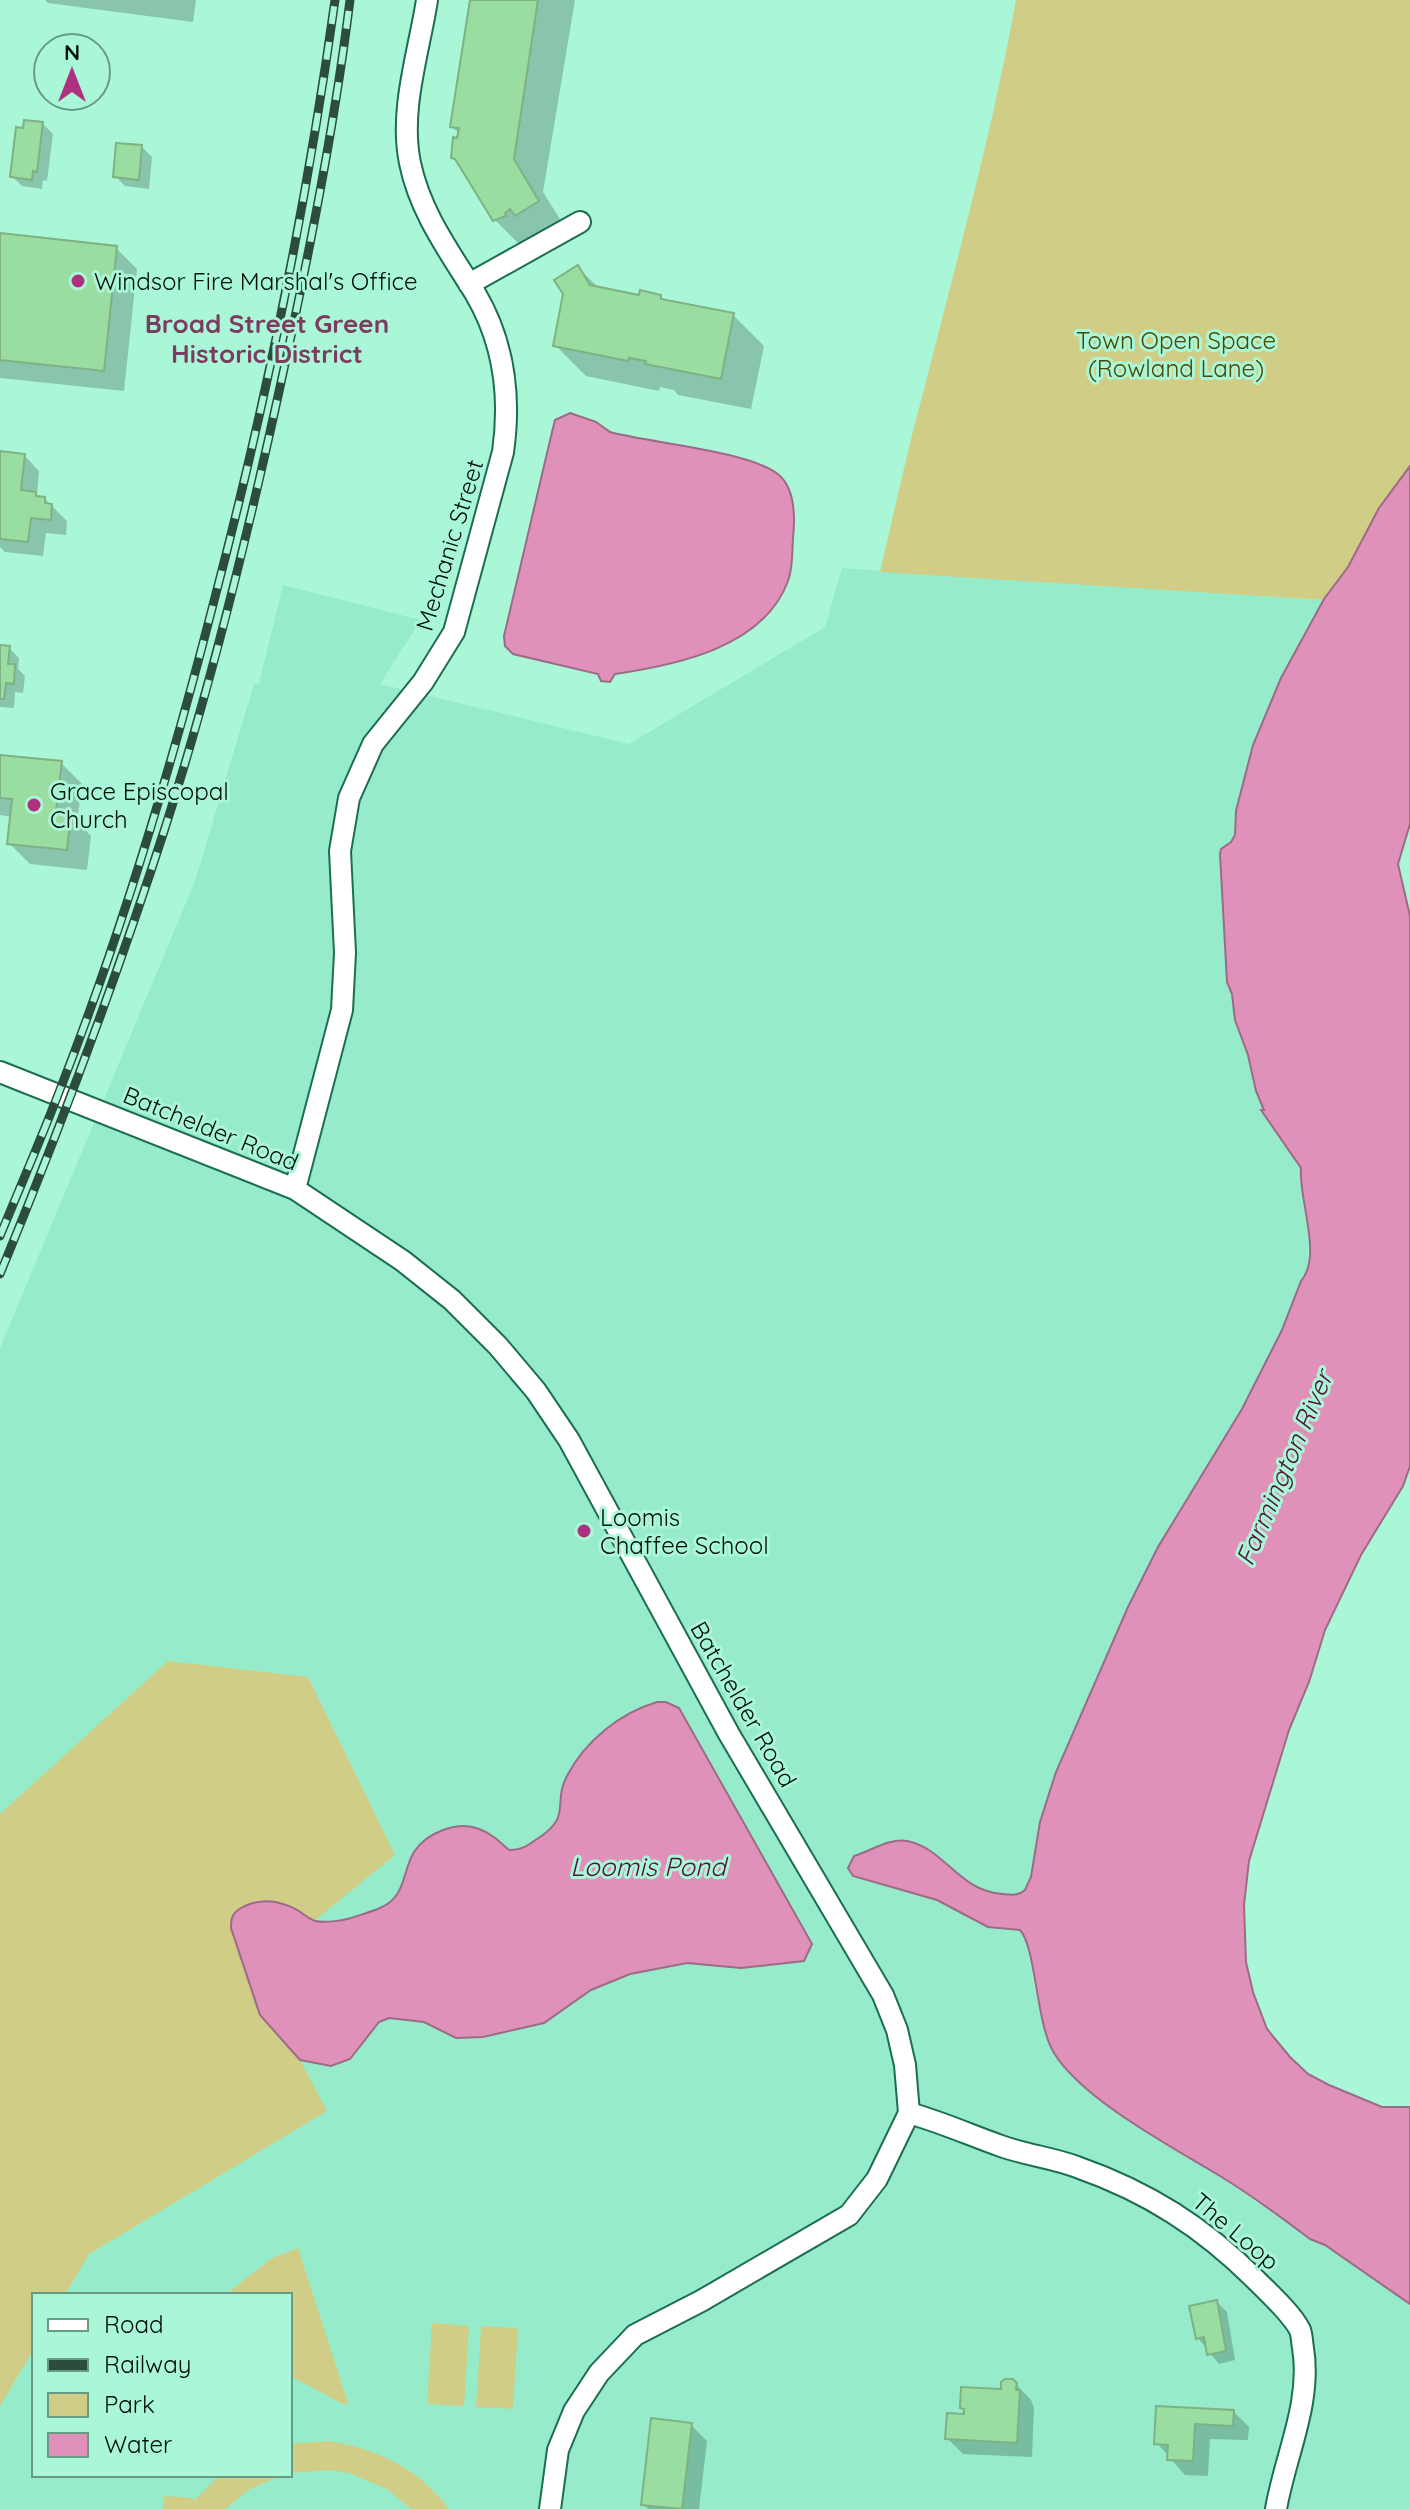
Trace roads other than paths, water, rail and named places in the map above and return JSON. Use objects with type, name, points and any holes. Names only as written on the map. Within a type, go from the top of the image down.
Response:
[{"type":"street","name":"Mechanic Street","points":[[295,1189],[342,1010],[345,953],[340,851],[349,798],[373,744],[423,682],[454,632],[503,452],[507,425],[505,371],[498,344],[469,284],[428,216],[409,160],[409,101],[427,0]]},
{"type":"street","points":[[469,284],[580,222]]},
{"type":"street","name":"Batchelder Road","points":[[0,1072],[295,1189],[403,1261],[452,1300],[498,1346],[536,1391],[561,1428],[729,1734],[883,1995],[897,2030],[905,2065],[909,2113]]},
{"type":"street","points":[[550,2509],[563,2434],[599,2373],[635,2335],[701,2301],[849,2215],[877,2179],[909,2113]]},
{"type":"street","name":"The Loop","points":[[909,2113],[1002,2146],[1075,2166],[1135,2191],[1184,2218],[1226,2250],[1270,2294],[1300,2331],[1306,2369],[1301,2412],[1281,2479],[1276,2509]]},
{"type":"water","points":[[570,413],[596,422],[610,432],[746,460],[765,467],[785,481],[793,505],[792,565],[776,604],[760,622],[716,649],[665,665],[615,674],[610,682],[601,681],[598,674],[513,654],[505,646],[504,636],[555,420]]},
{"type":"water","name":"Farmington River","points":[[1410,466],[1410,824],[1398,864],[1410,916],[1410,1466],[1403,1486],[1361,1555],[1325,1630],[1309,1682],[1289,1730],[1249,1861],[1244,1905],[1246,1962],[1253,1992],[1267,2029],[1290,2057],[1308,2074],[1329,2085],[1382,2107],[1410,2107],[1410,2304],[1325,2245],[1310,2239],[1232,2183],[1130,2121],[1067,2071],[1048,2040],[1030,1952],[1020,1930],[988,1927],[937,1900],[853,1876],[848,1868],[854,1856],[887,1843],[907,1841],[932,1852],[962,1878],[987,1891],[1011,1895],[1025,1890],[1031,1877],[1040,1822],[1056,1772],[1128,1607],[1158,1547],[1242,1409],[1282,1330],[1307,1270],[1310,1242],[1301,1168],[1261,1110],[1264,1110],[1235,1020],[1232,994],[1227,982],[1220,854],[1235,835],[1236,811],[1253,745],[1281,678],[1324,599],[1348,567],[1379,508]]},
{"type":"water","name":"Loomis Pond","points":[[657,1702],[679,1708],[812,1944],[804,1961],[741,1968],[687,1963],[630,1974],[591,1990],[544,2023],[483,2037],[456,2038],[424,2022],[389,2018],[379,2022],[350,2059],[331,2066],[300,2060],[260,2015],[231,1928],[236,1912],[256,1902],[270,1901],[292,1907],[315,1921],[323,1922],[347,1919],[375,1910],[386,1905],[398,1892],[419,1845],[434,1834],[452,1827],[471,1827],[483,1831],[509,1850],[524,1847],[555,1823],[563,1786],[583,1751],[617,1721]]},
{"type":"railway","points":[[0,1236],[54,1106],[105,967],[145,846],[198,662],[251,452],[284,302],[312,152],[335,0]]},
{"type":"railway","points":[[0,1274],[128,938],[183,771],[214,662],[255,497],[300,291],[328,146],[350,0]]},
{"type":"place","name":"Windsor Fire Marshal's Office","points":[[78,281]]},
{"type":"place","name":"Grace Episcopal Church","points":[[34,805]]},
{"type":"place","name":"Loomis Chaffee School","points":[[584,1531]]},
{"type":"district","name":"Broad Street Green Historic District","points":[[267,338]]},
{"type":"park label","name":"Town Open Space (Rowland Lane)","points":[[1176,354]]}]
